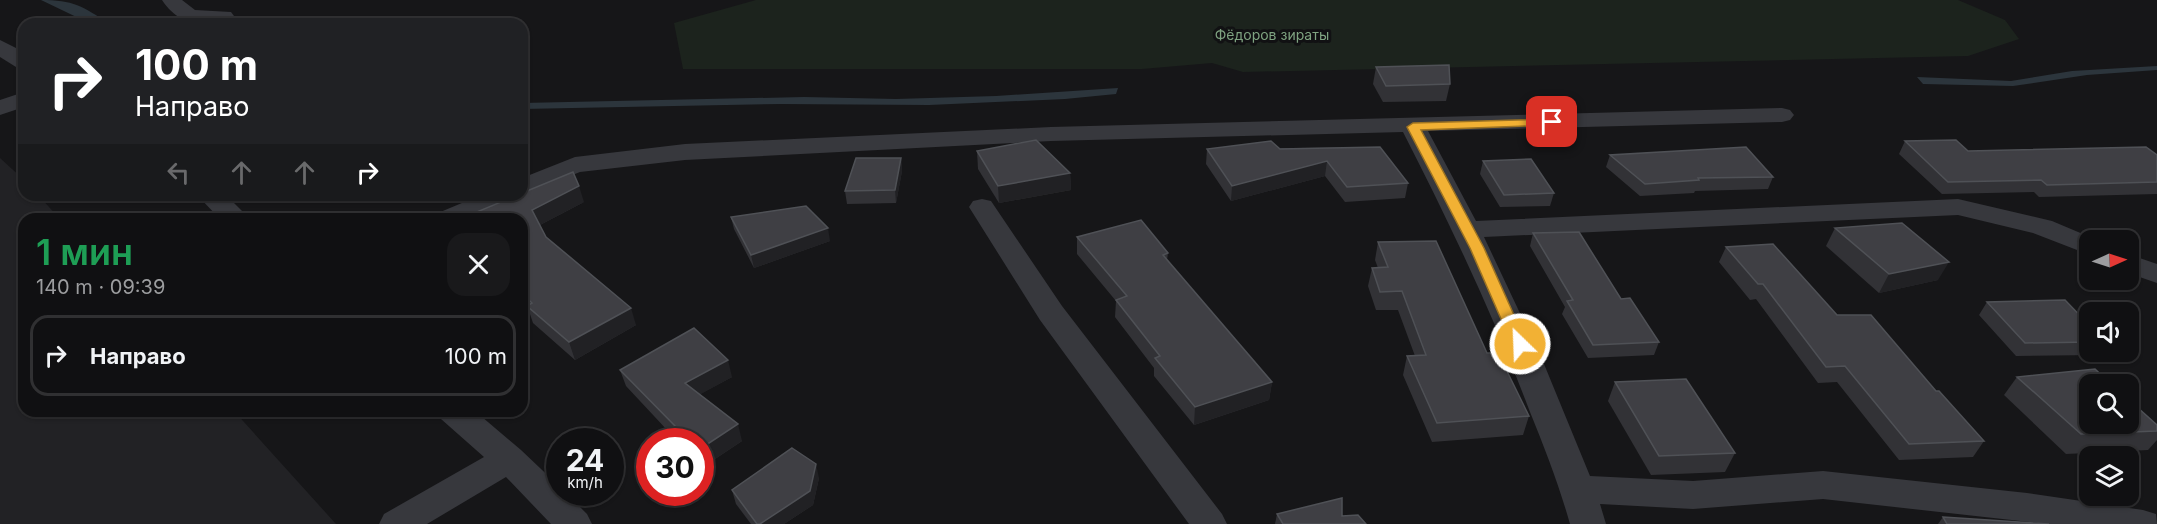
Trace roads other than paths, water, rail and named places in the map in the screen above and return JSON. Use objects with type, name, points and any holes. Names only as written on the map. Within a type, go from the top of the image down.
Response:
[{"type":"street","points":[[172,0],[182,13],[197,18]]},
{"type":"street","points":[[209,18],[224,16]]},
{"type":"street","points":[[0,47],[18,58]]},
{"type":"street","points":[[0,108],[18,101]]},
{"type":"street","points":[[528,185],[575,165],[685,152],[1051,134],[1413,127],[1782,115]]},
{"type":"street","points":[[1413,127],[1467,230],[1528,364],[1578,489],[1588,524]]},
{"type":"street","points":[[216,201],[230,213]]},
{"type":"street","points":[[462,213],[490,201]]},
{"type":"street","points":[[982,207],[1051,313],[1209,524]]},
{"type":"street","points":[[1467,230],[1958,207],[2042,227],[2079,242]]},
{"type":"street","points":[[2139,267],[2157,274]]},
{"type":"street","points":[[460,417],[509,459],[574,524]]},
{"type":"street","points":[[418,519],[509,459]]},
{"type":"street","points":[[1578,489],[1693,495],[1823,485],[2027,507],[2143,524]]},
{"type":"park label","name":"Фёдоров зираты","points":[[1272,35]]}]
